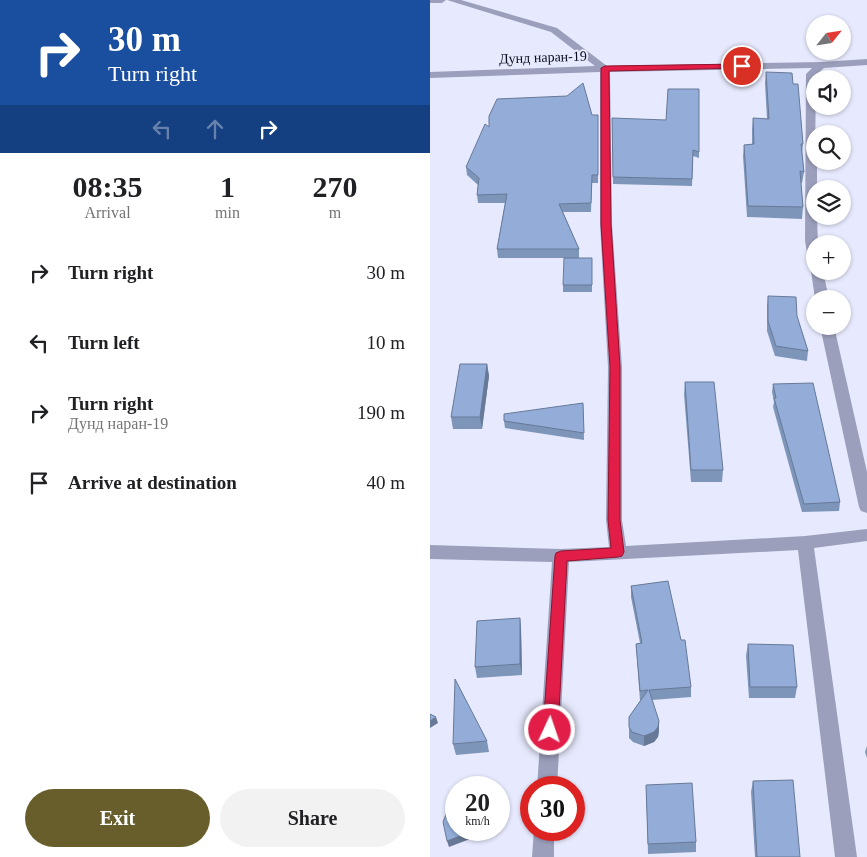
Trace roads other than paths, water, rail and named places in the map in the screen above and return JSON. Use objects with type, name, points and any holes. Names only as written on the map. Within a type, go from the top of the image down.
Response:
[{"type":"street","points":[[430,0],[442,0]]},
{"type":"street","points":[[452,0],[554,30],[605,68],[606,224],[615,367],[614,520],[618,552]]},
{"type":"street","name":"Дунд наран-19","points":[[430,75],[605,68],[821,65],[867,62]]},
{"type":"street","points":[[811,235],[811,74],[821,65]]},
{"type":"street","points":[[829,335],[867,507]]},
{"type":"street","points":[[430,552],[561,556],[805,543],[867,535]]},
{"type":"street","points":[[805,543],[846,857]]},
{"type":"street","points":[[548,776],[561,556]]},
{"type":"street","points":[[543,857],[544,841]]}]
